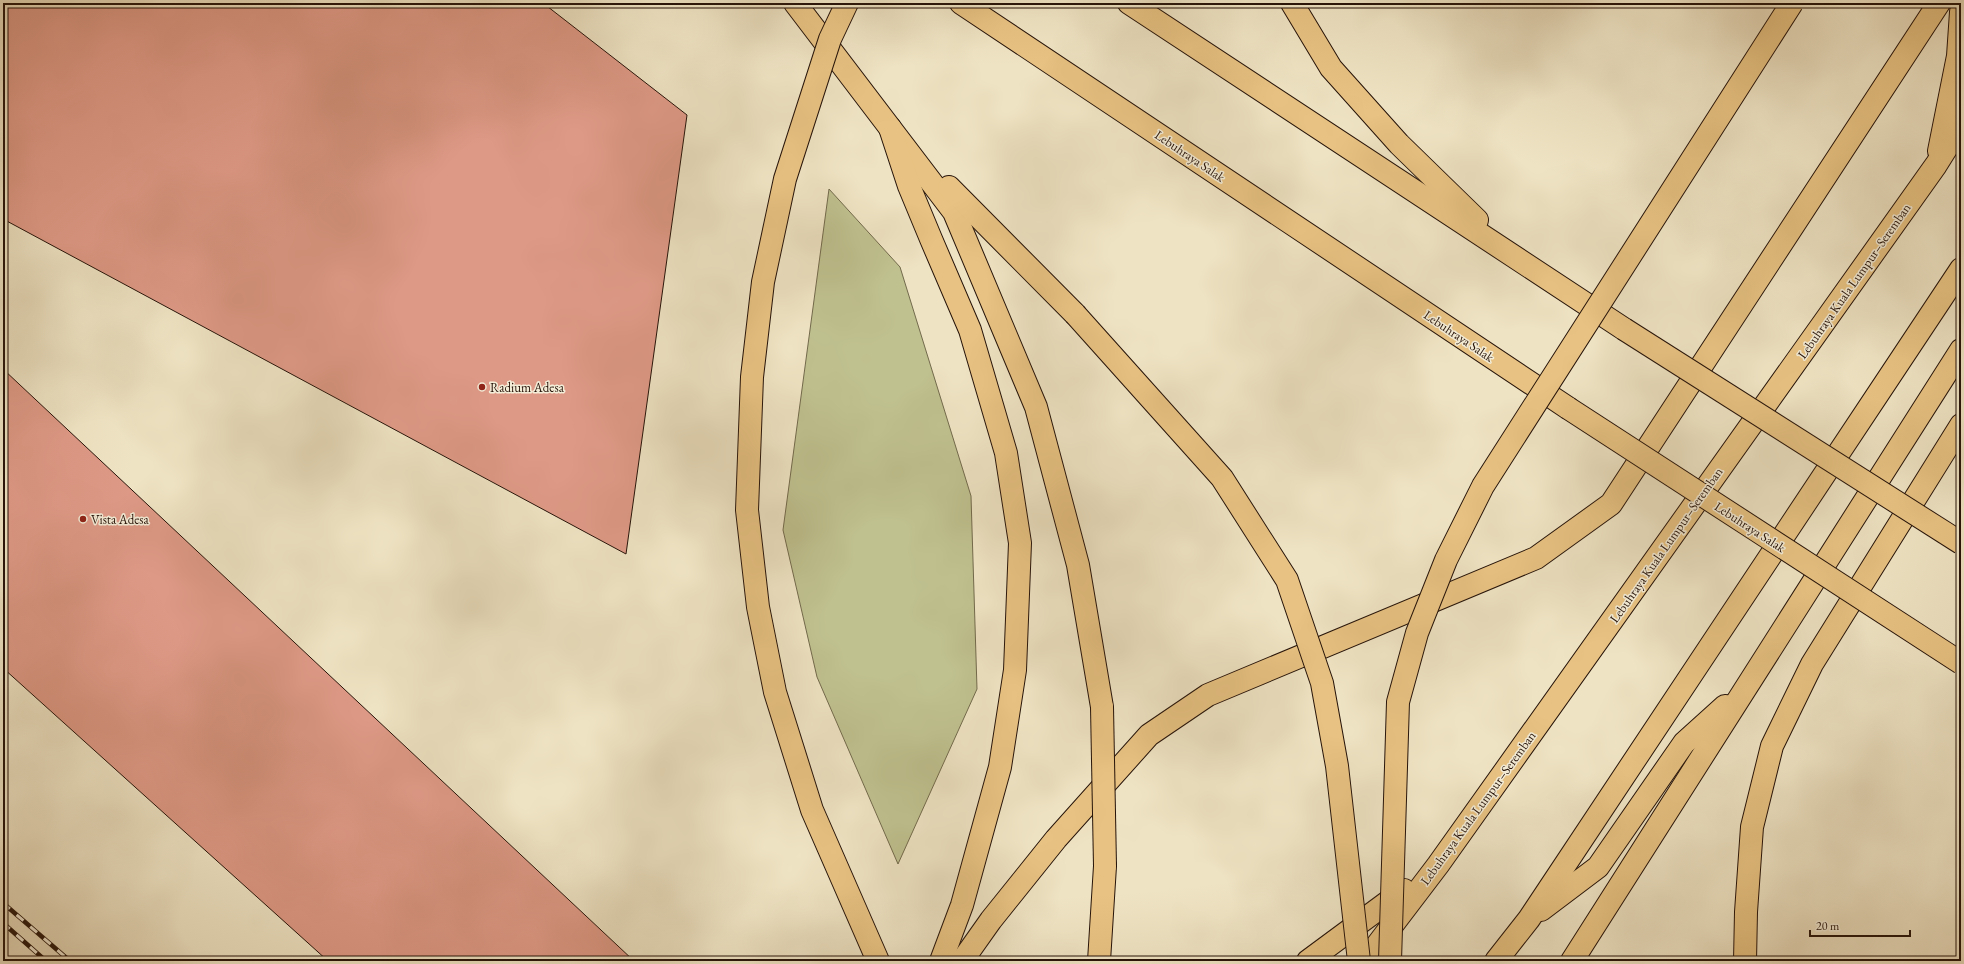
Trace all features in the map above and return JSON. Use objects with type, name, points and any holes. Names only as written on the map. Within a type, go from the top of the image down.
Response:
[{"type":"highway","points":[[795,3],[954,212],[1036,406],[1078,565],[1102,707],[1105,866],[1099,961]]},
{"type":"highway","points":[[847,3],[830,39],[785,179],[763,282],[752,377],[747,510],[758,608],[775,692],[812,810],[878,961]]},
{"type":"highway","name":"Lebuhraya Salak","points":[[961,3],[1568,408],[1961,663]]},
{"type":"highway","points":[[1129,3],[1624,328],[1961,543]]},
{"type":"highway","points":[[1292,3],[1331,68],[1399,144],[1510,254]]},
{"type":"highway","points":[[1390,961],[1398,702],[1417,633],[1446,560],[1483,486],[1792,3]]},
{"type":"highway","points":[[962,961],[991,920],[1056,839],[1148,735],[1208,696],[1536,558],[1611,504],[1939,3]]},
{"type":"highway","points":[[1936,165],[1958,56],[1961,12]]},
{"type":"highway","name":"Lebuhraya Kuala Lumpur–Seremban","points":[[1365,961],[1438,865],[1936,165],[1961,125]]},
{"type":"highway","points":[[890,128],[1075,314],[1222,478],[1287,580],[1322,683],[1337,766],[1359,961]]},
{"type":"highway","points":[[890,128],[928,232],[970,330],[1006,453],[1020,543],[1015,670],[1000,767],[962,905],[941,961]]},
{"type":"highway","points":[[1496,961],[1529,919],[1961,269]]},
{"type":"highway","points":[[1572,961],[1961,350]]},
{"type":"highway","points":[[1745,961],[1746,912],[1752,827],[1772,746],[1812,664],[1961,425]]},
{"type":"highway","points":[[1529,919],[1598,867],[1684,743],[1746,688]]},
{"type":"highway","points":[[1308,961],[1438,865]]},
{"type":"green space","points":[[829,189],[900,267],[971,496],[977,689],[898,864],[817,677],[783,530]]},
{"type":"building","name":"Radium Adesa","points":[[3,3],[543,3],[687,115],[626,554],[3,219]]},
{"type":"building","name":"Vista Adesa","points":[[3,369],[634,961],[328,961],[3,668]]},
{"type":"railway","points":[[3,903],[70,961]]},
{"type":"railway","points":[[3,923],[46,961]]},
{"type":"place","name":"Radium Adesa","points":[[482,387]]},
{"type":"place","name":"Vista Adesa","points":[[83,519]]}]
